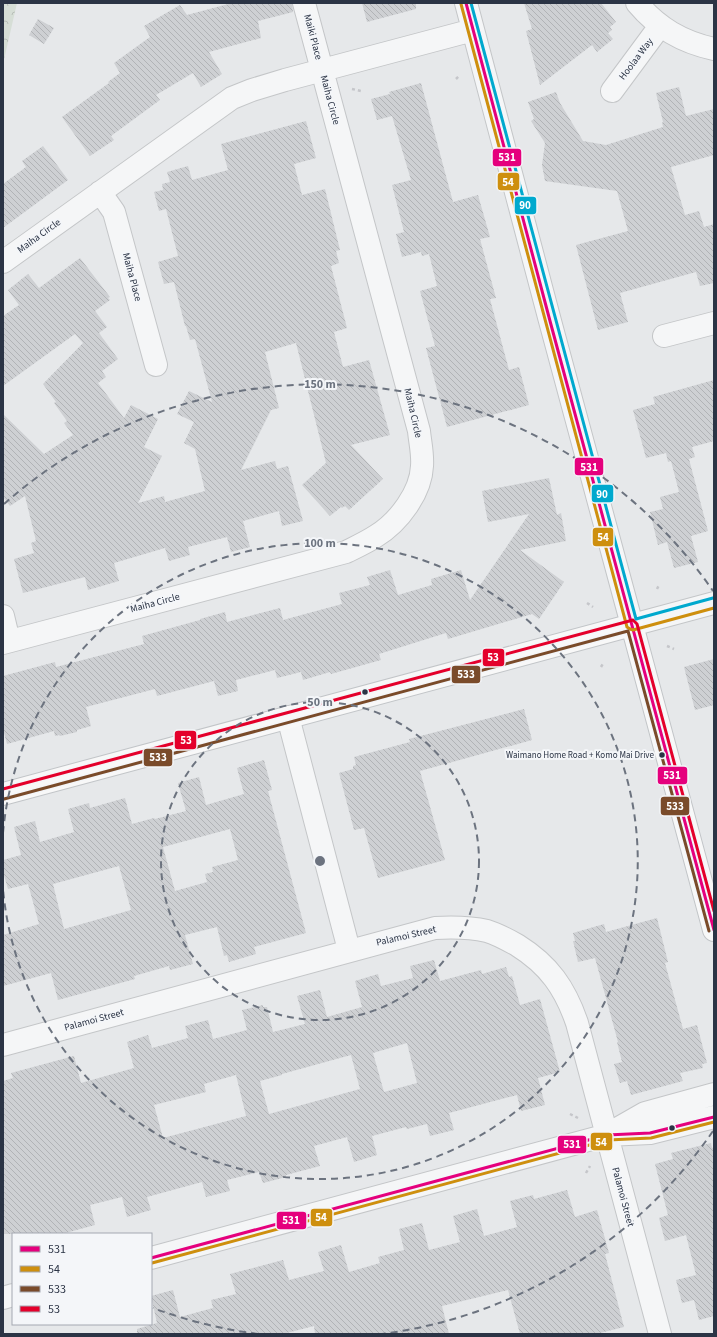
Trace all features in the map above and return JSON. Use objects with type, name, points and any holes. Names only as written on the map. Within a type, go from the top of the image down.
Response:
[{"type":"main road","points":[[3,794],[632,625],[714,930]]},
{"type":"street","name":"Maiki Place","points":[[304,3],[322,70]]},
{"type":"street","points":[[466,3],[632,625],[714,603]]},
{"type":"street","points":[[637,3],[646,15],[660,26],[696,45],[714,49]]},
{"type":"street","name":"Hoolaa Way","points":[[612,91],[660,26]]},
{"type":"street","name":"Maiha Circle","points":[[3,262],[232,98],[252,90],[322,70],[473,30]]},
{"type":"street","name":"Maiha Circle","points":[[3,616],[6,642],[346,552],[378,536],[410,503],[419,484],[422,465],[419,431],[322,70]]},
{"type":"street","name":"Maiha Place","points":[[100,192],[114,212],[156,365]]},
{"type":"street","points":[[664,336],[714,323]]},
{"type":"street","points":[[288,717],[349,950]]},
{"type":"street","name":"Palamoi Street","points":[[3,1044],[435,928],[457,927],[488,932],[509,941],[531,953],[549,970],[560,985],[570,1003],[577,1023],[660,1334]]},
{"type":"street","points":[[607,1135],[644,1113],[714,1094]]},
{"type":"street","points":[[152,1258],[607,1135],[650,1133],[714,1117]]},
{"type":"path","points":[[456,79],[460,75]]},
{"type":"path","points":[[352,89],[361,91]]},
{"type":"path","points":[[588,604],[593,607]]},
{"type":"path","points":[[667,646],[674,649]]},
{"type":"path","points":[[601,667],[604,662]]},
{"type":"path","points":[[570,1114],[578,1118]]},
{"type":"path","points":[[586,1173],[590,1166]]},
{"type":"green space","points":[[3,3],[17,3],[3,64]]},
{"type":"building","points":[[232,3],[292,3],[293,12],[258,21],[261,38],[209,52],[222,74],[201,87],[193,73],[156,95],[160,100],[111,136],[114,140],[90,156],[62,117],[109,83],[108,82],[120,73],[114,63],[150,37],[144,26],[180,5],[187,15]]},
{"type":"building","points":[[362,3],[416,3],[416,9],[367,22]]},
{"type":"building","points":[[524,3],[601,3],[616,22],[610,27],[612,30],[608,33],[613,39],[597,52],[592,45],[540,85],[526,31],[532,29]]},
{"type":"building","points":[[38,19],[54,28],[44,44],[29,35]]},
{"type":"building","points":[[421,83],[453,202],[478,195],[490,237],[480,239],[496,298],[490,299],[509,370],[519,367],[529,405],[447,427],[426,348],[435,346],[420,291],[437,286],[429,254],[422,256],[421,252],[402,257],[396,234],[404,232],[392,185],[411,180],[392,116],[377,120],[371,99]]},
{"type":"building","points":[[679,87],[686,116],[714,109],[714,155],[671,167],[685,215],[699,211],[704,227],[714,224],[714,283],[700,286],[696,272],[620,293],[628,322],[598,330],[576,245],[628,231],[617,191],[545,181],[542,165],[545,143],[531,121],[534,119],[528,102],[556,92],[560,103],[583,141],[606,145],[663,127],[656,93]]},
{"type":"building","points":[[306,121],[316,158],[294,164],[302,195],[325,189],[340,250],[336,251],[339,263],[331,266],[347,328],[334,332],[343,367],[369,360],[390,435],[351,445],[383,479],[349,510],[345,506],[342,508],[341,507],[330,516],[302,485],[326,463],[296,343],[265,352],[279,408],[271,410],[241,470],[275,461],[277,469],[288,466],[303,521],[282,526],[279,511],[243,521],[250,547],[231,552],[227,537],[188,547],[190,555],[169,561],[165,548],[114,563],[119,581],[88,590],[85,577],[23,593],[14,559],[34,553],[31,543],[36,541],[25,496],[10,506],[3,497],[3,414],[44,454],[73,435],[64,423],[67,421],[54,403],[56,402],[43,384],[83,343],[75,334],[3,386],[3,316],[19,305],[8,290],[28,274],[39,288],[80,258],[110,297],[108,298],[110,300],[95,311],[107,327],[99,333],[118,359],[102,371],[106,377],[98,383],[124,418],[131,405],[158,419],[144,447],[162,456],[138,503],[164,496],[165,502],[205,491],[195,449],[184,443],[194,422],[177,414],[189,391],[212,402],[195,339],[190,340],[174,282],[164,284],[158,262],[178,256],[166,209],[159,211],[154,192],[163,190],[162,184],[170,182],[167,172],[188,166],[192,180],[228,170],[221,144]]},
{"type":"building","points":[[43,146],[68,180],[3,228],[3,184],[26,167],[22,161]]},
{"type":"building","points":[[714,380],[714,441],[692,447],[695,457],[689,459],[708,531],[691,536],[698,562],[674,568],[667,542],[658,545],[650,512],[663,509],[660,497],[679,492],[671,461],[668,462],[666,453],[646,458],[633,410],[655,404],[653,397]]},
{"type":"building","points":[[549,478],[557,515],[561,513],[566,541],[520,550],[564,582],[539,619],[532,614],[448,639],[446,633],[379,654],[381,660],[303,680],[301,672],[277,678],[275,670],[236,680],[238,691],[218,696],[214,681],[157,696],[155,689],[86,707],[91,726],[77,730],[77,732],[55,736],[54,731],[7,744],[3,729],[3,676],[55,662],[56,667],[144,644],[142,636],[225,612],[227,622],[280,608],[283,620],[342,604],[339,593],[370,585],[367,577],[390,570],[398,595],[432,585],[431,579],[461,570],[470,600],[529,514],[488,522],[482,491]]},
{"type":"building","points":[[714,659],[714,705],[695,710],[684,667]]},
{"type":"building","points":[[524,709],[532,740],[420,771],[445,860],[378,878],[364,828],[354,830],[339,773],[353,769],[353,766],[356,765],[354,757],[410,742],[409,739]]},
{"type":"building","points":[[264,760],[272,790],[268,791],[306,933],[254,947],[256,954],[229,962],[227,955],[224,956],[217,927],[185,935],[193,964],[170,970],[169,966],[134,976],[135,979],[58,1000],[51,973],[3,986],[3,935],[39,924],[28,884],[8,889],[3,872],[3,860],[21,855],[14,827],[35,821],[40,842],[74,832],[68,809],[89,803],[90,808],[125,798],[132,824],[186,811],[178,783],[199,777],[206,805],[244,794],[237,768]],"holes":[[[230,829],[238,860],[212,867],[213,872],[205,874],[207,882],[175,891],[163,847]],[[119,866],[131,910],[64,929],[53,884]]]},
{"type":"building","points":[[657,918],[668,962],[665,963],[683,1029],[697,1025],[707,1063],[702,1064],[703,1068],[680,1073],[683,1081],[631,1095],[627,1081],[620,1083],[614,1064],[622,1062],[595,958],[578,962],[573,941],[575,941],[573,933],[604,924],[606,932]]},
{"type":"building","points":[[434,960],[440,981],[481,970],[482,974],[506,967],[509,977],[512,976],[520,1005],[540,999],[560,1072],[538,1078],[545,1105],[521,1111],[517,1095],[449,1113],[454,1130],[430,1136],[427,1124],[407,1129],[406,1127],[372,1136],[377,1155],[354,1162],[347,1137],[314,1146],[320,1166],[286,1175],[286,1177],[263,1183],[259,1172],[227,1180],[230,1191],[206,1197],[202,1182],[147,1197],[151,1210],[127,1217],[122,1197],[90,1205],[95,1225],[66,1233],[3,1234],[3,1081],[13,1078],[11,1073],[74,1056],[81,1083],[134,1068],[127,1042],[148,1035],[152,1048],[188,1038],[185,1026],[208,1020],[213,1039],[247,1030],[242,1010],[263,1005],[263,1007],[267,1007],[273,1032],[305,1024],[297,996],[320,990],[327,1017],[362,1007],[355,981],[378,974],[381,986],[413,978],[410,966]],"holes":[[[407,1043],[417,1083],[384,1092],[373,1053]],[[351,1055],[360,1089],[269,1114],[260,1081]],[[236,1075],[246,1116],[163,1138],[154,1105],[206,1092],[204,1084]]]},
{"type":"building","points":[[711,1143],[712,1148],[714,1147],[714,1316],[699,1320],[694,1300],[682,1303],[676,1280],[696,1275],[686,1235],[665,1241],[659,1218],[668,1215],[655,1164],[673,1159],[671,1153]]},
{"type":"building","points":[[567,1190],[575,1217],[597,1210],[609,1253],[605,1254],[624,1327],[596,1334],[520,1334],[508,1290],[442,1306],[449,1334],[315,1334],[314,1326],[283,1334],[137,1334],[137,1329],[157,1323],[152,1296],[173,1290],[180,1317],[213,1308],[211,1300],[236,1294],[230,1274],[283,1260],[289,1280],[324,1271],[318,1252],[341,1245],[349,1272],[380,1263],[378,1257],[404,1250],[399,1229],[422,1223],[429,1250],[460,1242],[453,1216],[477,1209],[484,1236],[517,1227],[510,1201],[533,1195],[534,1199]]},
{"type":"transit line","name":"531","points":[[466,3],[714,930]]},
{"type":"transit line","name":"90","points":[[471,3],[636,619],[713,598]]},
{"type":"transit line","name":"54","points":[[461,4],[627,627],[633,630],[714,608]]},
{"type":"transit line","name":"53","points":[[3,789],[633,620],[637,624],[714,911]]},
{"type":"transit line","name":"533","points":[[4,799],[628,631],[709,931]]},
{"type":"transit line","name":"531","points":[[152,1258],[607,1135],[650,1133],[714,1117]]},
{"type":"transit line","name":"54","points":[[152,1263],[608,1140],[651,1138],[714,1122]]},
{"type":"place","name":"Waimano Home Road + Komo Mai Drive","points":[[662,755]]}]
